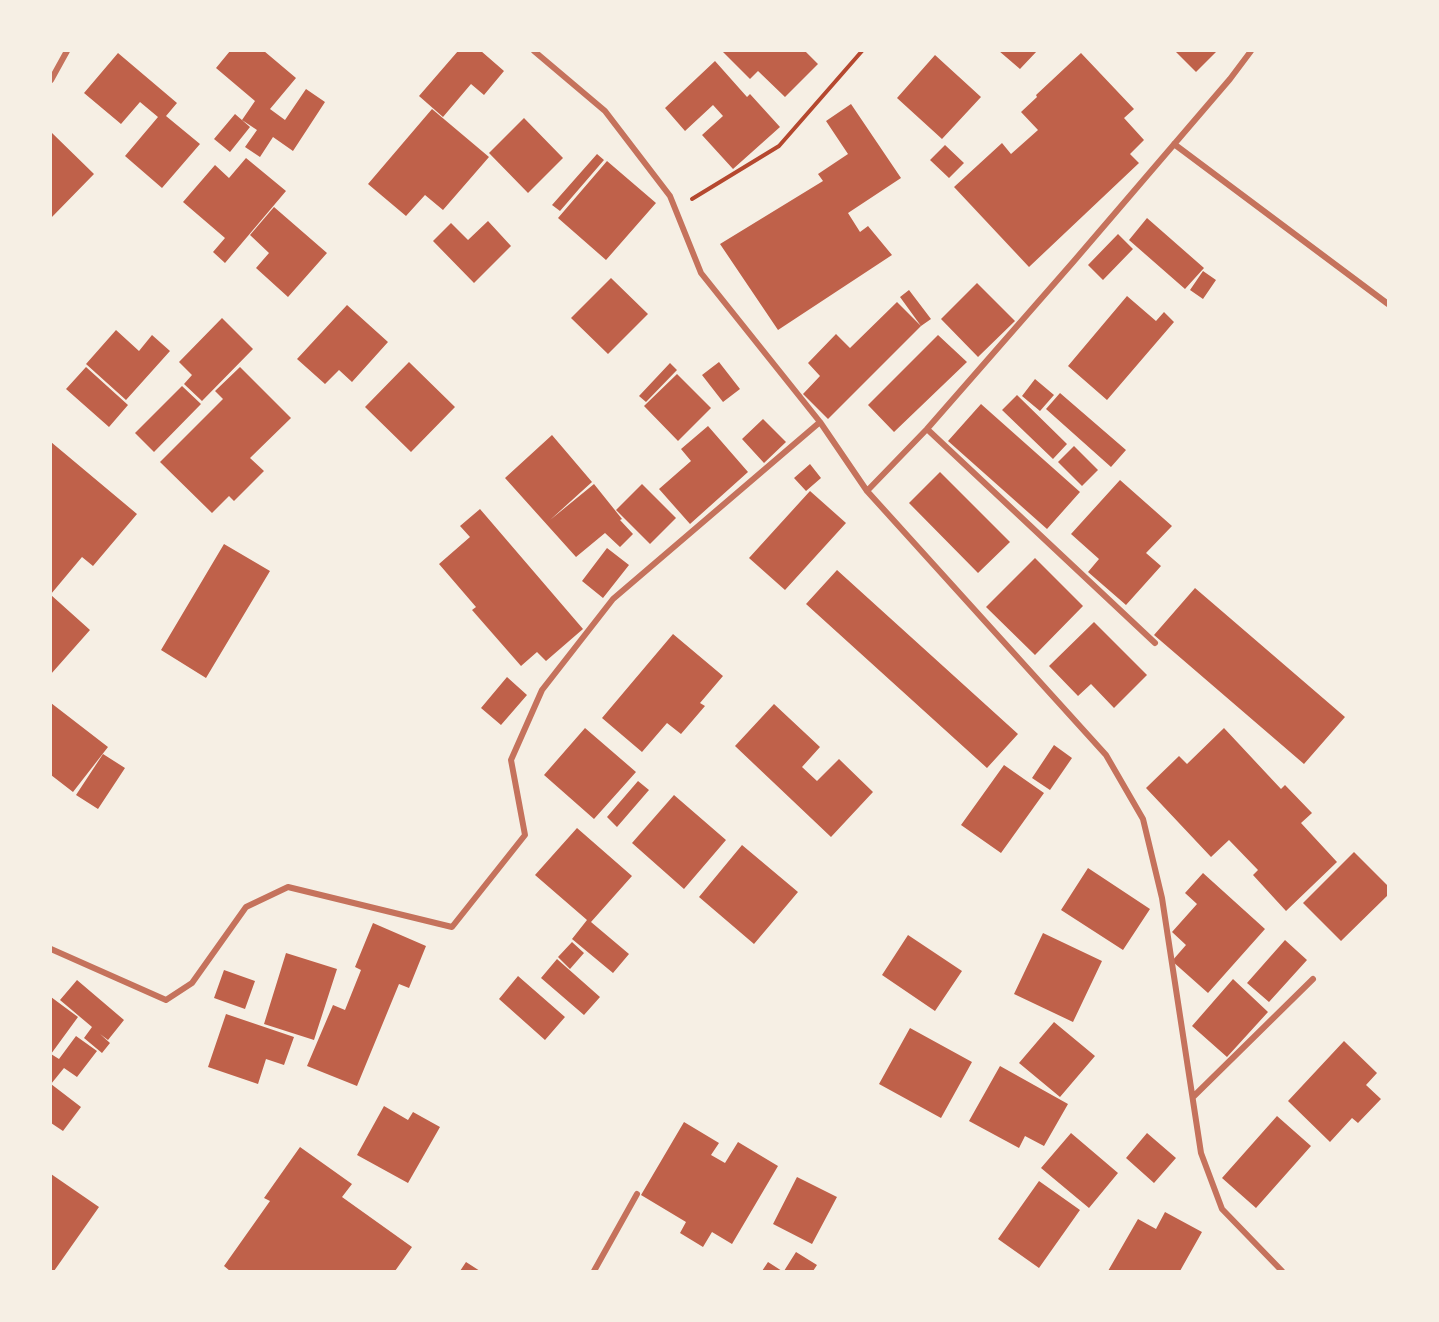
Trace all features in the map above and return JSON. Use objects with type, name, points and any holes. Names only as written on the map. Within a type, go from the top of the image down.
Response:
[{"type":"street","points":[[51,80],[67,51]]},
{"type":"street","points":[[534,51],[605,111],[670,196],[701,273],[820,422],[867,491],[1106,755],[1143,819],[1162,897],[1201,1153],[1222,1209],[1282,1271]]},
{"type":"street","points":[[867,491],[927,429],[1174,144],[1251,51]]},
{"type":"street","points":[[1174,144],[1388,304]]},
{"type":"street","points":[[51,949],[166,1000],[192,983],[246,906],[288,887],[452,927],[525,835],[512,760],[542,690],[613,599],[820,422]]},
{"type":"street","points":[[927,429],[1155,643]]},
{"type":"street","points":[[1193,1097],[1313,979]]},
{"type":"street","points":[[594,1271],[637,1194]]},
{"type":"path","points":[[676,209],[779,146],[862,51]]},
{"type":"building","points":[[230,51],[264,51],[296,78],[270,109],[285,120],[306,89],[325,102],[293,151],[273,137],[260,157],[245,147],[257,130],[242,120],[255,101],[216,68]]},
{"type":"building","points":[[458,51],[481,51],[504,71],[484,95],[471,84],[443,117],[419,96]]},
{"type":"building","points":[[722,51],[805,51],[818,64],[785,97],[758,71],[750,79]]},
{"type":"building","points":[[999,51],[1037,51],[1020,69]]},
{"type":"building","points":[[1175,51],[1217,51],[1196,72]]},
{"type":"building","points":[[118,53],[177,103],[166,116],[200,144],[162,188],[125,156],[158,117],[140,102],[121,124],[84,93]]},
{"type":"building","points":[[1081,53],[1134,109],[1124,118],[1144,140],[1130,154],[1139,163],[1029,267],[954,187],[1002,143],[1011,154],[1038,130],[1021,112]]},
{"type":"building","points":[[935,55],[981,97],[942,139],[897,98]]},
{"type":"building","points":[[715,61],[747,97],[750,94],[780,127],[733,169],[702,135],[723,116],[713,105],[685,131],[665,108]]},
{"type":"building","points":[[851,104],[901,178],[848,213],[860,232],[868,226],[892,255],[778,330],[720,244],[823,181],[818,174],[848,154],[826,121]]},
{"type":"building","points":[[432,109],[489,157],[443,210],[425,195],[406,216],[368,184]]},
{"type":"building","points":[[235,114],[250,127],[230,152],[214,139]]},
{"type":"building","points":[[524,118],[563,158],[528,193],[489,153]]},
{"type":"building","points":[[51,132],[94,174],[51,218]]},
{"type":"building","points":[[945,145],[964,163],[949,178],[930,160]]},
{"type":"building","points":[[597,154],[604,160],[560,211],[552,205]]},
{"type":"building","points":[[246,158],[286,191],[225,263],[213,252],[225,238],[183,202],[215,165],[229,178]]},
{"type":"building","points":[[607,161],[656,203],[606,260],[558,218]]},
{"type":"building","points":[[274,207],[327,253],[288,297],[256,268],[269,253],[250,235]]},
{"type":"building","points":[[1147,218],[1204,268],[1185,289],[1129,240]]},
{"type":"building","points":[[488,221],[511,246],[474,283],[433,241],[451,223],[468,240]]},
{"type":"building","points":[[1118,234],[1133,249],[1103,280],[1088,265]]},
{"type":"building","points":[[1203,271],[1216,280],[1203,299],[1190,290]]},
{"type":"building","points":[[611,278],[648,314],[608,354],[571,318]]},
{"type":"building","points":[[977,283],[1015,321],[978,357],[941,319]]},
{"type":"building","points":[[909,290],[931,319],[921,326],[900,297]]},
{"type":"building","points":[[1127,296],[1156,321],[1164,312],[1174,322],[1107,400],[1068,366]]},
{"type":"building","points":[[897,302],[921,326],[828,419],[803,394],[820,376],[808,363],[836,334],[850,348]]},
{"type":"building","points":[[347,305],[388,342],[352,382],[339,370],[325,384],[297,359]]},
{"type":"building","points":[[222,318],[253,349],[202,401],[184,384],[192,375],[179,362]]},
{"type":"building","points":[[116,330],[139,351],[152,335],[170,351],[126,400],[86,364]]},
{"type":"building","points":[[938,335],[967,362],[894,432],[868,405]]},
{"type":"building","points":[[409,362],[455,407],[411,452],[365,407]]},
{"type":"building","points":[[719,362],[740,389],[723,402],[702,375]]},
{"type":"building","points":[[670,363],[677,370],[646,402],[639,396]]},
{"type":"building","points":[[86,367],[128,405],[109,427],[66,389]]},
{"type":"building","points":[[240,367],[291,418],[250,458],[264,471],[234,501],[229,496],[212,513],[160,462],[223,399],[215,391]]},
{"type":"building","points":[[677,374],[711,408],[678,441],[644,406]]},
{"type":"building","points":[[1035,379],[1054,395],[1040,411],[1022,396]]},
{"type":"building","points":[[182,386],[201,404],[154,452],[135,433]]},
{"type":"building","points":[[1060,393],[1126,450],[1111,467],[1046,409]]},
{"type":"building","points":[[1017,395],[1067,444],[1053,459],[1002,410]]},
{"type":"building","points":[[981,404],[1080,492],[1047,529],[948,441]]},
{"type":"building","points":[[763,419],[786,442],[764,463],[742,439]]},
{"type":"building","points":[[708,426],[748,472],[690,524],[659,489],[691,461],[681,449]]},
{"type":"building","points":[[552,435],[592,482],[550,520],[594,484],[633,534],[620,547],[605,533],[576,557],[505,478]]},
{"type":"building","points":[[51,442],[137,514],[93,566],[82,557],[51,594]]},
{"type":"building","points":[[1074,446],[1098,470],[1082,486],[1058,462]]},
{"type":"building","points":[[810,464],[821,478],[806,491],[794,478]]},
{"type":"building","points":[[940,472],[1010,542],[978,573],[909,503]]},
{"type":"building","points":[[1120,480],[1172,526],[1146,553],[1161,566],[1126,605],[1088,572],[1099,559],[1071,534]]},
{"type":"building","points":[[642,484],[676,518],[650,544],[616,510]]},
{"type":"building","points":[[810,491],[846,523],[785,590],[749,558]]},
{"type":"building","points":[[480,509],[583,629],[546,661],[537,652],[521,666],[472,610],[476,607],[439,564],[470,537],[460,526]]},
{"type":"building","points":[[224,544],[270,571],[206,678],[161,650]]},
{"type":"building","points":[[607,548],[629,565],[603,598],[582,581]]},
{"type":"building","points":[[1035,558],[1083,606],[1035,655],[986,607]]},
{"type":"building","points":[[837,570],[1018,734],[987,768],[806,604]]},
{"type":"building","points":[[1195,588],[1345,717],[1304,764],[1154,635]]},
{"type":"building","points":[[51,595],[90,630],[51,674]]},
{"type":"building","points":[[1094,622],[1147,675],[1114,708],[1091,684],[1078,696],[1049,666]]},
{"type":"building","points":[[673,634],[723,676],[700,703],[705,706],[681,734],[667,723],[642,752],[602,718]]},
{"type":"building","points":[[507,677],[527,695],[501,725],[481,708]]},
{"type":"building","points":[[51,703],[108,747],[73,792],[51,775]]},
{"type":"building","points":[[774,704],[820,747],[802,767],[817,781],[839,759],[873,792],[831,837],[735,746]]},
{"type":"building","points":[[585,728],[636,772],[594,819],[544,775]]},
{"type":"building","points":[[1224,728],[1281,789],[1285,785],[1312,813],[1301,823],[1337,862],[1286,911],[1253,875],[1258,870],[1229,840],[1211,857],[1146,788],[1179,756],[1187,764]]},
{"type":"building","points":[[1054,745],[1072,758],[1050,790],[1032,778]]},
{"type":"building","points":[[103,754],[125,768],[98,809],[76,795]]},
{"type":"building","points":[[1004,765],[1044,793],[1001,853],[961,825]]},
{"type":"building","points":[[638,781],[649,790],[617,827],[607,817]]},
{"type":"building","points":[[674,795],[726,840],[684,889],[632,843]]},
{"type":"building","points":[[577,828],[632,876],[591,922],[629,954],[613,973],[572,939],[587,920],[535,875]]},
{"type":"building","points":[[742,845],[798,892],[754,944],[699,897]]},
{"type":"building","points":[[1354,852],[1388,886],[1388,895],[1341,941],[1303,903]]},
{"type":"building","points":[[1088,868],[1150,909],[1123,950],[1061,910]]},
{"type":"building","points":[[1203,873],[1265,929],[1208,993],[1172,961],[1186,945],[1172,932],[1197,904],[1185,893]]},
{"type":"building","points":[[373,923],[426,946],[409,988],[399,984],[357,1086],[307,1066],[333,1005],[345,1010],[361,970],[355,967]]},
{"type":"building","points":[[1043,933],[1102,961],[1073,1022],[1014,994]]},
{"type":"building","points":[[908,935],[962,971],[935,1011],[882,975]]},
{"type":"building","points":[[1285,940],[1307,960],[1269,1002],[1247,983]]},
{"type":"building","points":[[572,942],[584,953],[570,969],[558,957]]},
{"type":"building","points":[[286,953],[337,969],[314,1040],[264,1024]]},
{"type":"building","points":[[557,959],[600,997],[584,1015],[541,978]]},
{"type":"building","points":[[224,970],[255,981],[245,1009],[214,998]]},
{"type":"building","points":[[518,976],[565,1017],[545,1040],[499,999]]},
{"type":"building","points":[[1233,979],[1268,1012],[1227,1057],[1192,1026]]},
{"type":"building","points":[[77,980],[124,1020],[108,1040],[100,1034],[110,1043],[102,1053],[84,1038],[92,1027],[60,1000]]},
{"type":"building","points":[[51,997],[78,1017],[51,1054]]},
{"type":"building","points":[[226,1014],[294,1037],[284,1065],[266,1059],[258,1084],[208,1067]]},
{"type":"building","points":[[1054,1022],[1095,1056],[1060,1097],[1019,1063]]},
{"type":"building","points":[[910,1028],[972,1062],[941,1118],[879,1084]]},
{"type":"building","points":[[76,1036],[97,1051],[77,1077],[64,1068],[51,1084],[51,1054],[59,1059]]},
{"type":"building","points":[[1344,1041],[1377,1073],[1366,1085],[1381,1099],[1358,1123],[1352,1118],[1330,1142],[1288,1101]]},
{"type":"building","points":[[1000,1066],[1068,1104],[1044,1146],[1025,1136],[1019,1148],[969,1121]]},
{"type":"building","points":[[51,1084],[81,1107],[63,1131],[51,1123]]},
{"type":"building","points":[[384,1106],[408,1120],[413,1112],[440,1127],[408,1183],[357,1155]]},
{"type":"building","points":[[1277,1116],[1311,1146],[1256,1208],[1222,1178]]},
{"type":"building","points":[[684,1122],[719,1143],[711,1155],[725,1163],[738,1142],[778,1166],[732,1244],[712,1232],[703,1247],[680,1233],[686,1222],[641,1195]]},
{"type":"building","points":[[1071,1133],[1118,1173],[1089,1208],[1041,1168]]},
{"type":"building","points":[[1147,1133],[1176,1158],[1154,1183],[1126,1158]]},
{"type":"building","points":[[300,1147],[352,1184],[342,1197],[412,1247],[395,1271],[230,1271],[224,1266],[270,1201],[264,1198]]},
{"type":"building","points":[[51,1174],[99,1207],[54,1271],[51,1271]]},
{"type":"building","points":[[797,1177],[837,1197],[812,1244],[773,1224]]},
{"type":"building","points":[[1039,1181],[1080,1210],[1039,1268],[998,1239]]},
{"type":"building","points":[[1165,1212],[1202,1232],[1180,1271],[1108,1271],[1138,1219],[1156,1229]]},
{"type":"building","points":[[796,1252],[817,1265],[813,1271],[784,1271]]},
{"type":"building","points":[[466,1262],[480,1271],[460,1271]]},
{"type":"building","points":[[768,1262],[782,1271],[762,1271]]}]
